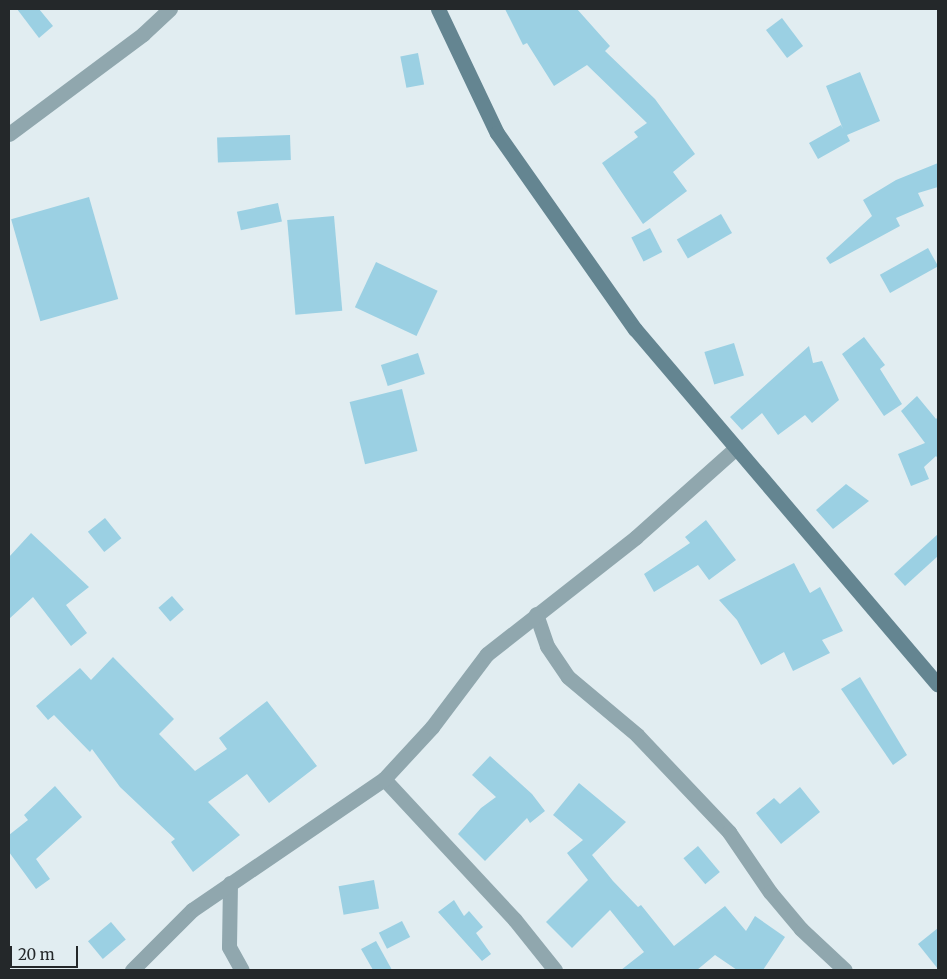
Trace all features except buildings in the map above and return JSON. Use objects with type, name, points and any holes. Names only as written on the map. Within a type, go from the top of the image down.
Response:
[{"type":"street","points":[[9,134],[143,34],[170,9]]},
{"type":"street","points":[[438,9],[497,133],[635,329],[938,685]]},
{"type":"street","points":[[132,970],[192,910],[384,779],[432,727],[487,654],[636,537],[736,448]]},
{"type":"street","points":[[536,614],[547,646],[568,677],[637,735],[730,832],[776,900],[801,929],[846,970]]},
{"type":"street","points":[[384,779],[515,920],[555,970]]},
{"type":"street","points":[[230,884],[229,947],[242,970]]}]
